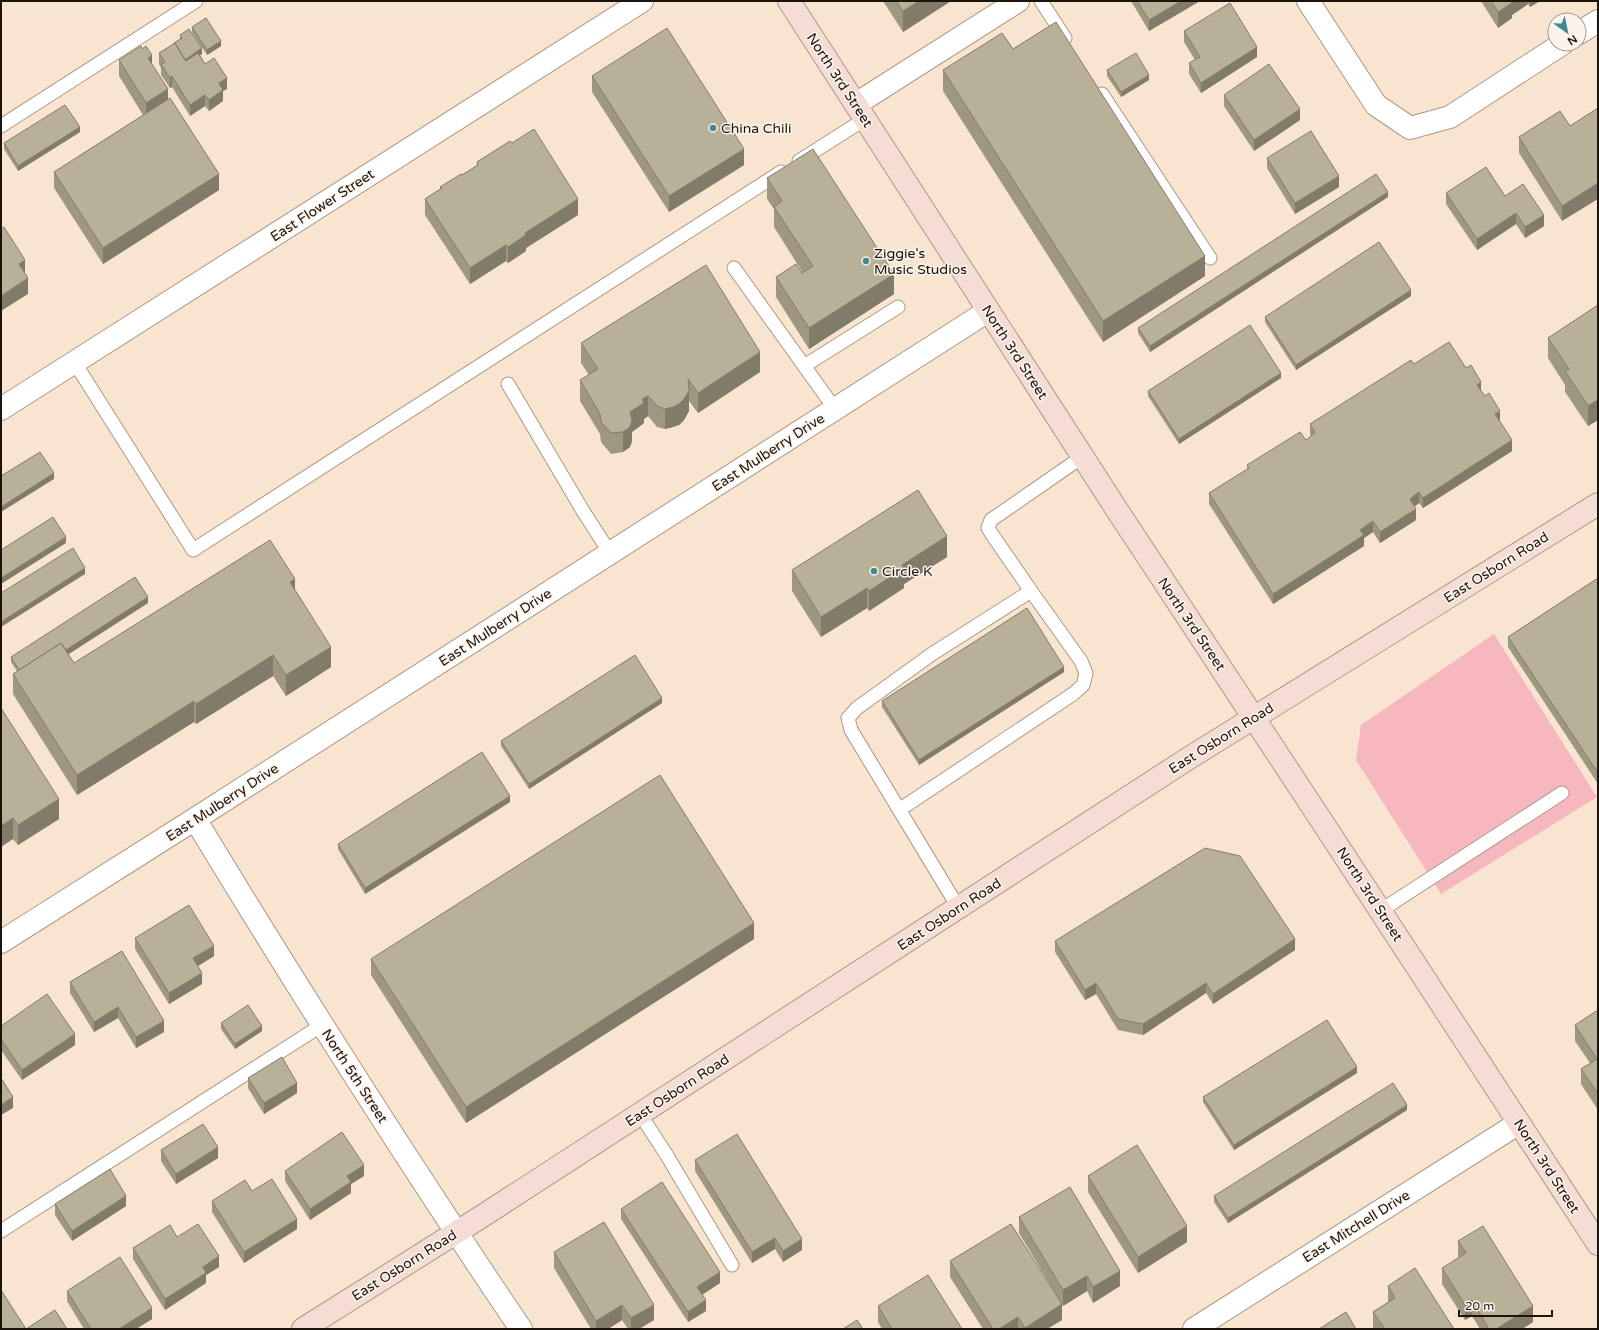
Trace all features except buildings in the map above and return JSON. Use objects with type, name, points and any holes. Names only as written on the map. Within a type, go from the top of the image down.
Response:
[{"type":"main road","name":"North 3rd Street","points":[[789,1],[1082,457],[1597,1240]]},
{"type":"main road","name":"East Osborn Road","points":[[303,1329],[456,1233],[1254,717],[1598,504]]},
{"type":"street","name":"East Flower Street","points":[[1,409],[642,1]]},
{"type":"street","points":[[860,112],[1018,1]]},
{"type":"street","points":[[1308,1],[1376,105],[1410,128],[1450,117],[1550,52]]},
{"type":"street","points":[[1587,28],[1598,21]]},
{"type":"street","name":"East Mulberry Drive","points":[[1,942],[195,820],[988,311]]},
{"type":"street","name":"North 5th Street","points":[[195,820],[322,1026],[456,1233],[521,1329]]},
{"type":"street","name":"East Mitchell Drive","points":[[1194,1329],[1519,1122]]},
{"type":"lane","points":[[1,126],[196,1]]},
{"type":"lane","points":[[1041,1],[1071,47]]},
{"type":"lane","points":[[1097,87],[1210,258]]},
{"type":"lane","points":[[74,363],[194,550],[860,112]]},
{"type":"lane","points":[[734,268],[834,409]]},
{"type":"lane","points":[[804,366],[898,307]]},
{"type":"lane","points":[[508,384],[583,511],[610,553]]},
{"type":"lane","points":[[899,810],[1073,694],[1083,685],[1086,673],[1081,661],[988,528],[991,520],[1082,457]]},
{"type":"lane","points":[[958,907],[851,730],[848,718],[857,708],[932,654],[1031,591]]},
{"type":"lane","points":[[1380,911],[1562,792]]},
{"type":"lane","points":[[1,1230],[322,1026]]},
{"type":"lane","points":[[640,1114],[666,1154],[732,1265]]},
{"type":"shaded area","points":[[1494,634],[1597,797],[1441,894],[1356,760],[1361,725]]},
{"type":"place","name":"China Chili","points":[[713,128]]},
{"type":"place","name":"Ziggie's Music Studios","points":[[866,261]]},
{"type":"place","name":"Circle K","points":[[874,571]]}]
